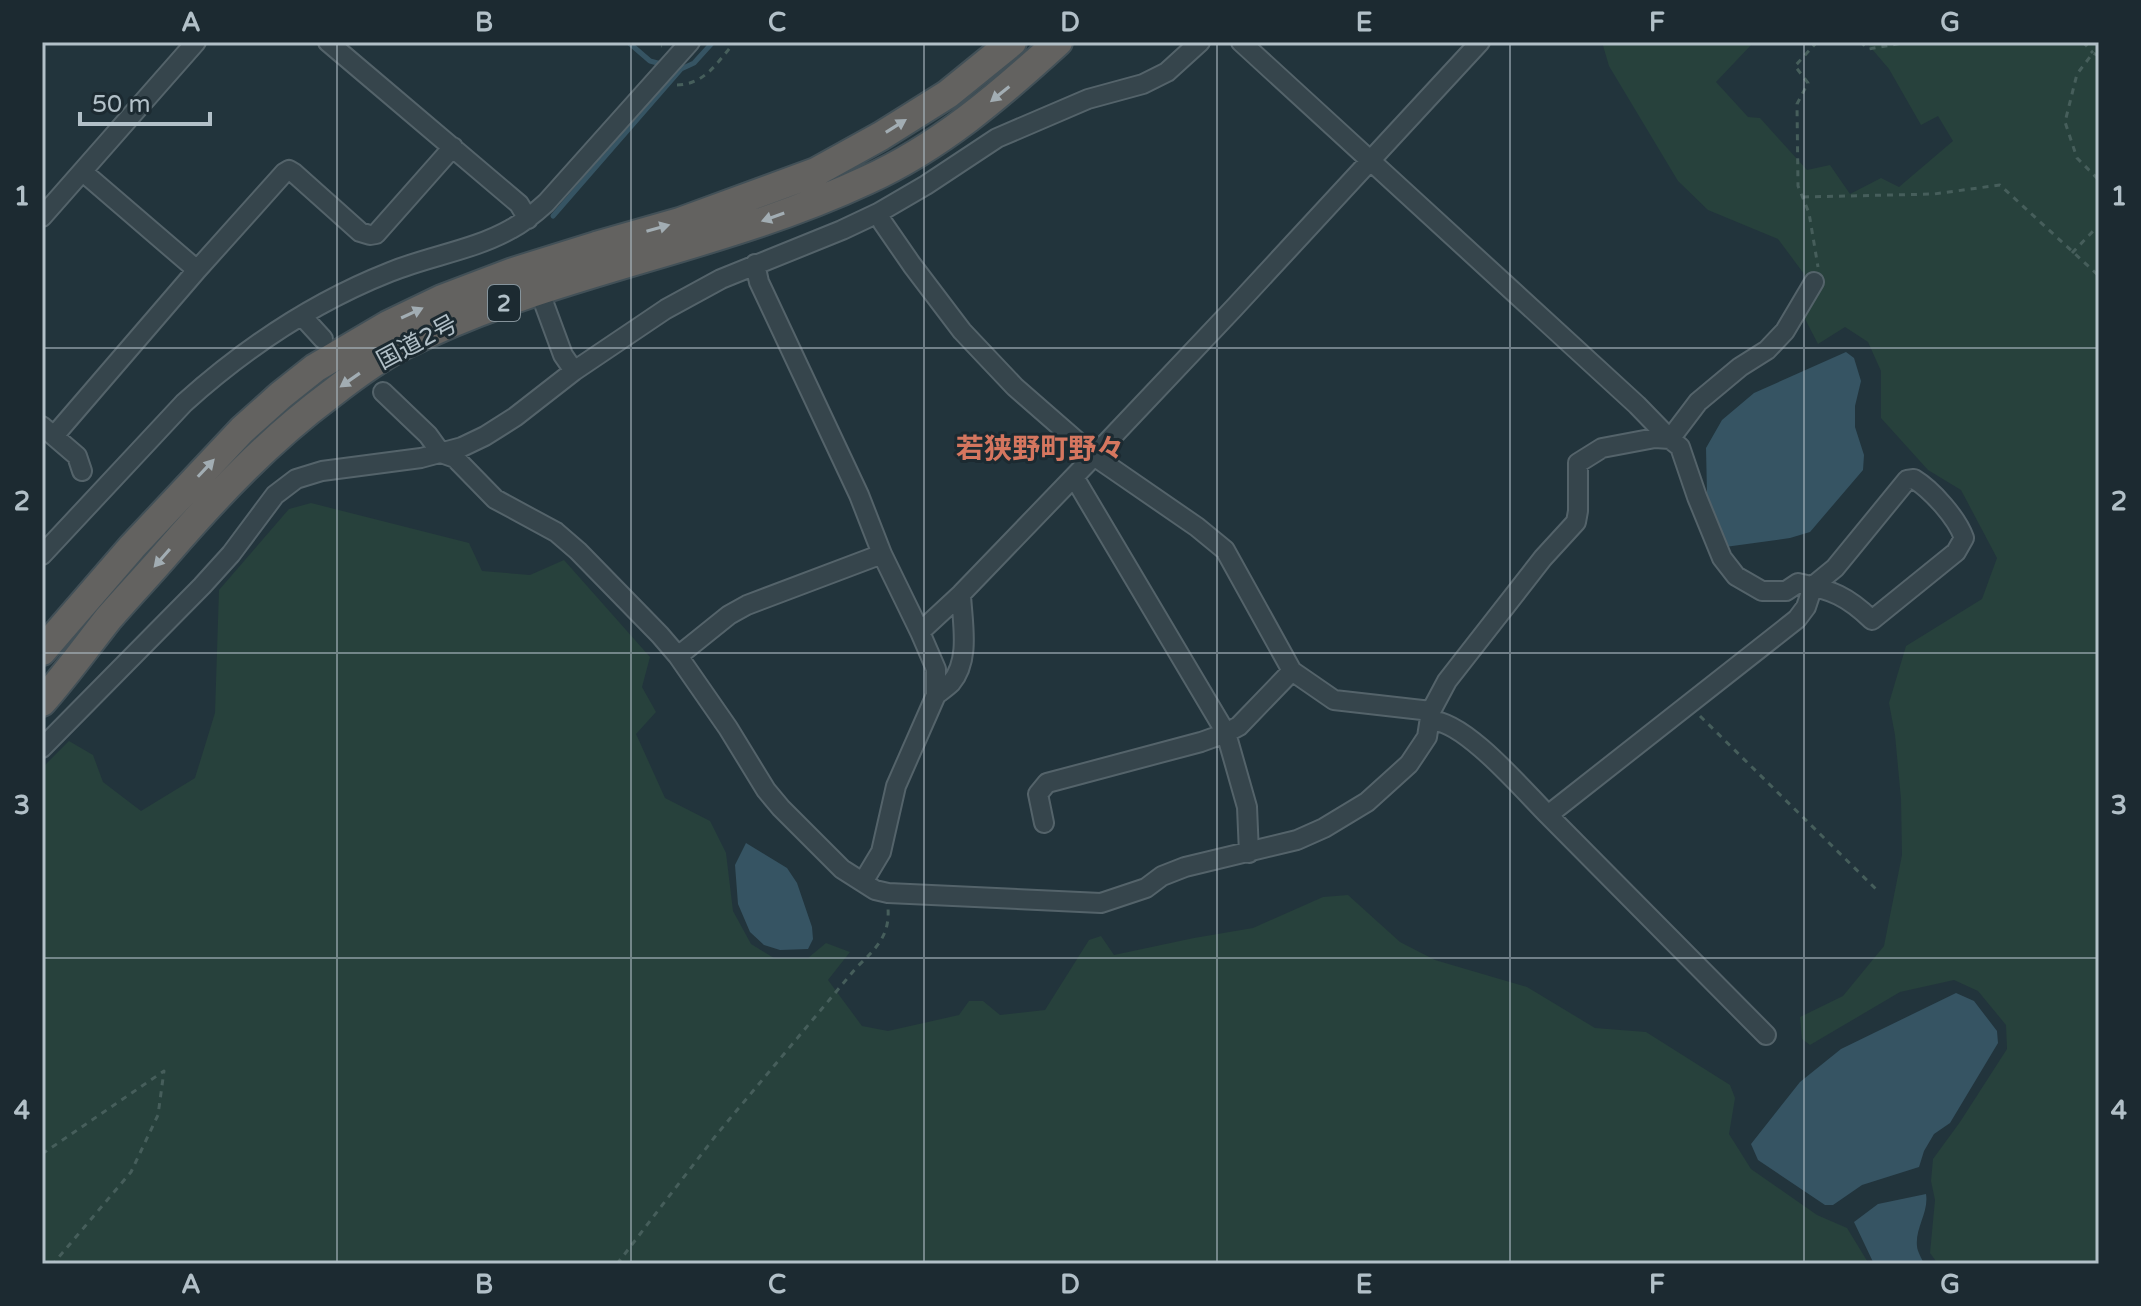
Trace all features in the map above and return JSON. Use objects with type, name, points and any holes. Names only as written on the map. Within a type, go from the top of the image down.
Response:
[{"type":"highway","name":"国道2号","points":[[42,651],[132,547],[233,439],[315,368],[388,325],[442,299],[513,272],[680,222],[816,172],[948,94],[1012,42]]},
{"type":"highway","name":"国道2号","points":[[42,702],[109,618],[235,476],[299,417],[352,378],[401,347],[462,318],[539,290],[731,233],[868,180],[924,149],[970,118],[1011,86],[1058,42]]},
{"type":"street","points":[[42,217],[196,42]]},
{"type":"street","points":[[328,42],[519,204],[528,219]]},
{"type":"street","points":[[42,555],[184,403],[208,381],[268,337],[327,300],[387,272],[486,241],[528,219],[671,72],[690,42]]},
{"type":"street","points":[[42,748],[202,586],[231,554],[275,495],[296,479],[322,471],[421,458],[485,436],[666,309],[721,279],[878,213],[997,138],[1088,99],[1143,84],[1167,72],[1200,42]]},
{"type":"street","points":[[1241,42],[1680,447],[1722,558],[1736,576],[1762,591],[1786,591],[1798,583],[1813,586],[1824,588],[1854,603],[1872,620],[1956,552],[1964,538],[1960,528],[1925,485],[1914,479],[1907,480],[1835,568],[1813,586],[1806,607],[1797,619],[1548,815]]},
{"type":"street","points":[[920,632],[961,594],[1094,456],[1480,42]]},
{"type":"street","points":[[82,471],[77,456],[48,431],[284,173],[289,170],[360,232],[370,235],[376,234],[453,147]]},
{"type":"street","points":[[83,172],[197,270]]},
{"type":"street","points":[[878,213],[912,265],[962,331],[1015,387],[1094,456],[1225,550],[1292,671],[1334,700],[1431,716],[1468,736],[1766,1035]]},
{"type":"street","points":[[755,264],[759,282],[936,669],[936,695]]},
{"type":"street","points":[[1670,439],[1698,402],[1740,367],[1767,350],[1785,331],[1814,282]]},
{"type":"street","points":[[539,290],[563,355],[574,371]]},
{"type":"street","points":[[302,316],[323,339]]},
{"type":"street","points":[[383,392],[428,435],[441,453],[455,458],[495,499],[556,532],[598,572],[678,656],[773,799],[842,869],[875,890],[888,893],[1101,903],[1146,888],[1162,876],[1185,867],[1297,840],[1367,802],[1409,764],[1427,737],[1431,716],[1447,681],[1543,558],[1576,522],[1578,463],[1602,448],[1655,438],[1670,439]]},
{"type":"street","points":[[1074,477],[1226,733],[1247,807],[1249,853]]},
{"type":"street","points":[[678,656],[729,615],[747,605],[882,554]]},
{"type":"street","points":[[863,882],[881,852],[896,786],[925,716],[936,695],[952,682],[959,669],[964,651],[961,594]]},
{"type":"street","points":[[1044,823],[1038,794],[1047,783],[1226,733],[1239,726],[1292,671]]},
{"type":"path","points":[[671,72],[689,84],[703,78],[735,42]]},
{"type":"path","points":[[1814,282],[1819,272],[1809,213],[1798,186],[1797,104],[1808,83],[1795,66],[1817,42]]},
{"type":"path","points":[[1860,42],[1869,49],[1908,42]]},
{"type":"path","points":[[2083,42],[2099,56]]},
{"type":"path","points":[[2093,53],[2077,74],[2065,122],[2077,158],[2099,180]]},
{"type":"path","points":[[1803,197],[1934,194],[2000,185],[2099,276]]},
{"type":"path","points":[[2072,253],[2099,225]]},
{"type":"path","points":[[1688,704],[1879,892]]},
{"type":"path","points":[[617,1264],[717,1134],[878,946],[889,922],[888,893]]},
{"type":"path","points":[[42,1154],[164,1071],[158,1115],[131,1172],[53,1264]]},
{"type":"green space","points":[[1602,42],[1752,42],[1716,82],[1748,117],[1760,118],[1807,170],[1830,165],[1850,194],[1881,178],[1899,187],[1953,141],[1938,116],[1921,125],[1889,69],[1866,42],[2099,42],[2099,1264],[1938,1264],[1930,1253],[1935,1200],[1931,1181],[1933,1159],[2007,1049],[2006,1025],[1978,991],[1954,980],[1900,992],[1810,1045],[1802,1039],[1800,1017],[1843,996],[1884,946],[1902,855],[1901,799],[1889,703],[1906,646],[1982,599],[1997,558],[1961,490],[1928,470],[1881,418],[1881,371],[1868,342],[1845,327],[1818,344],[1803,315],[1816,290],[1778,239],[1708,210],[1678,181],[1609,66]]},
{"type":"green space","points":[[311,503],[469,543],[482,571],[530,575],[564,560],[650,657],[642,687],[656,712],[636,734],[665,798],[710,821],[726,853],[733,911],[751,944],[774,958],[808,958],[826,943],[850,952],[828,980],[862,1026],[888,1031],[959,1015],[969,1001],[983,1001],[1000,1015],[1045,1010],[1089,940],[1101,936],[1114,955],[1253,928],[1323,897],[1348,895],[1400,942],[1435,960],[1527,987],[1595,1028],[1646,1032],[1730,1085],[1735,1098],[1729,1134],[1751,1169],[1817,1215],[1847,1228],[1869,1264],[42,1264],[42,768],[69,741],[93,755],[103,782],[141,811],[195,778],[215,713],[219,590],[289,509]]},
{"type":"water","points":[[1846,352],[1854,358],[1861,381],[1855,406],[1855,427],[1864,455],[1863,470],[1810,532],[1790,538],[1725,547],[1704,498],[1707,494],[1706,448],[1722,420],[1754,393]]},
{"type":"water","points":[[746,843],[787,868],[797,883],[812,927],[813,939],[808,949],[780,950],[764,945],[750,932],[738,904],[735,865]]},
{"type":"water","points":[[1956,993],[1974,1001],[1997,1031],[1998,1043],[1950,1123],[1934,1134],[1919,1167],[1862,1185],[1833,1205],[1825,1205],[1758,1160],[1751,1144],[1800,1082],[1841,1049]]},
{"type":"water","points":[[1926,1194],[1926,1207],[1917,1239],[1924,1264],[1874,1264],[1854,1222],[1878,1204]]},
{"type":"waterway","points":[[628,42],[650,61],[665,65]]},
{"type":"waterway","points":[[553,216],[681,69],[694,63],[713,42]]},
{"type":"district","name":"若狭野町野々","points":[[1040,448]]}]
